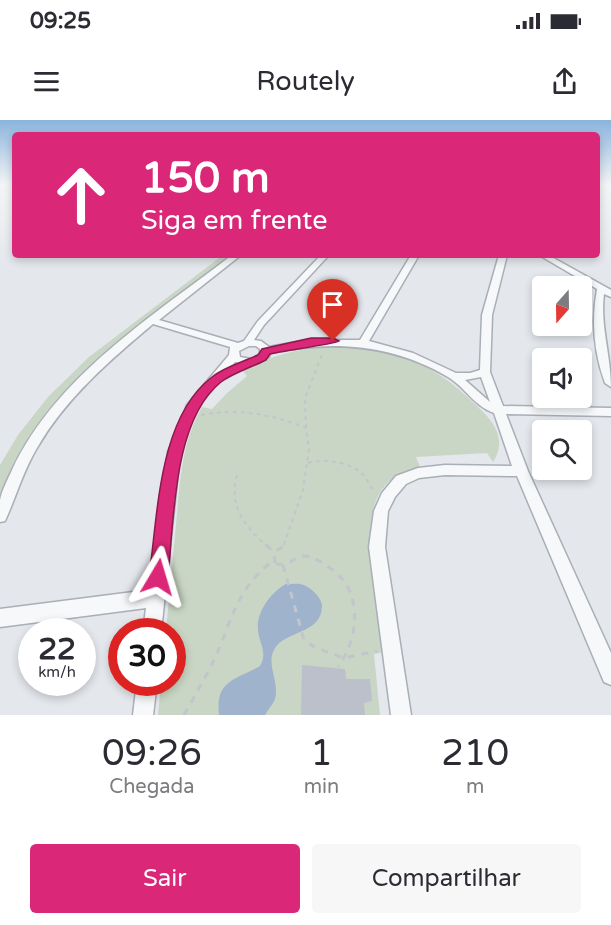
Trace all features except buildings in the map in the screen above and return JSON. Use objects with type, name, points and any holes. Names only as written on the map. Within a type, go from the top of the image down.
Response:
[{"type":"street","points":[[0,516],[36,438],[67,397],[111,354],[233,258]]},
{"type":"street","points":[[154,618],[174,452],[191,408],[217,379],[239,348],[322,258]]},
{"type":"street","points":[[364,342],[413,258]]},
{"type":"street","points":[[502,258],[487,315],[485,372],[521,471],[611,675]]},
{"type":"street","points":[[548,258],[611,294]]},
{"type":"street","points":[[601,288],[599,297],[601,345],[603,364],[611,383]]},
{"type":"street","points":[[153,321],[239,348],[258,343],[266,351]]},
{"type":"street","points":[[217,379],[262,358],[266,351],[297,344],[329,341],[364,342],[418,358],[453,376],[489,408],[611,412]]},
{"type":"street","points":[[239,348],[241,361],[252,362]]},
{"type":"street","points":[[453,376],[471,377],[485,372]]},
{"type":"street","points":[[401,715],[377,547],[381,511],[387,498],[401,480],[418,473],[445,470],[521,471]]},
{"type":"street","points":[[0,618],[156,598]]},
{"type":"street","points":[[143,715],[145,696]]},
{"type":"path","points":[[274,552],[285,544],[303,490],[309,439],[303,401],[310,377],[329,341]]},
{"type":"path","points":[[187,418],[209,413],[231,412],[274,417],[306,428]]},
{"type":"path","points":[[307,464],[312,461],[330,462],[355,468],[362,474],[372,490],[387,498]]},
{"type":"path","points":[[237,475],[232,486],[232,494],[240,516],[249,530],[274,552],[275,563]]},
{"type":"path","points":[[184,715],[203,684],[238,597],[260,570],[270,563],[283,565],[299,555],[309,556],[333,568],[344,580],[355,605],[356,617],[350,650],[338,667]]},
{"type":"path","points":[[283,565],[304,640],[316,648],[344,658],[392,649]]},
{"type":"green space","points":[[219,258],[229,258],[79,378],[0,501],[0,465],[18,435],[48,397],[89,357]]},
{"type":"green space","points":[[350,347],[372,350],[393,354],[431,370],[467,396],[493,424],[499,442],[497,455],[493,462],[487,453],[416,457],[420,467],[401,473],[387,483],[378,496],[373,511],[371,544],[384,652],[374,654],[380,715],[158,715],[160,696],[186,696],[186,618],[167,618],[180,479],[195,421],[202,407],[212,409],[247,376],[243,371],[282,354],[303,350]]},
{"type":"water","points":[[286,584],[302,584],[313,591],[322,605],[321,615],[310,627],[286,639],[274,650],[271,661],[276,693],[265,715],[219,715],[220,695],[224,688],[235,678],[260,666],[263,657],[258,630],[259,616],[270,597]]},
{"type":"route","points":[[158,577],[174,452],[191,408],[217,379],[262,358],[266,351],[311,342],[333,341]]}]
